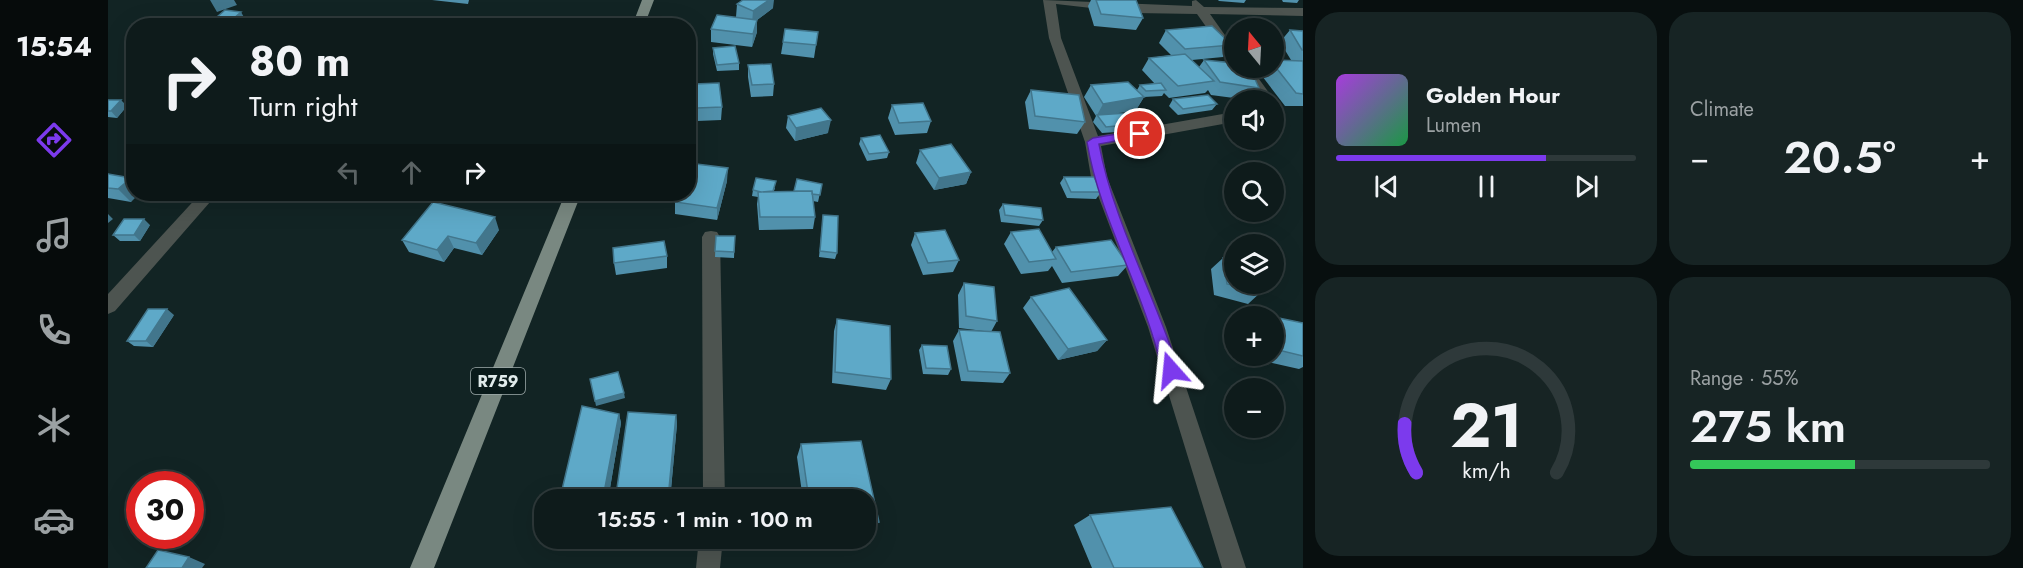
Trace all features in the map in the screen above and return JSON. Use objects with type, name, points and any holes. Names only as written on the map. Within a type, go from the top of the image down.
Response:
[{"type":"main road","points":[[641,18],[648,0]]},
{"type":"main road","name":"R759","points":[[422,568],[570,201]]},
{"type":"street","points":[[1234,568],[1157,327],[1099,177],[1093,142],[1055,38],[1049,0],[1135,9],[1196,5],[1303,12]]},
{"type":"street","points":[[1196,5],[1224,43]]},
{"type":"street","points":[[1093,142],[1224,119]]},
{"type":"street","points":[[108,306],[203,201]]},
{"type":"street","points":[[711,237],[714,489]]},
{"type":"street","points":[[708,568],[710,549]]},
{"type":"building","points":[[743,0],[769,0],[753,11],[737,4]]},
{"type":"building","points":[[1096,0],[1136,0],[1143,18],[1101,14]]},
{"type":"building","points":[[225,10],[241,12],[234,18],[217,17]]},
{"type":"building","points":[[717,15],[757,20],[753,34],[711,29]]},
{"type":"building","points":[[1212,26],[1224,37],[1224,46],[1185,49],[1166,30]]},
{"type":"building","points":[[785,29],[818,32],[816,45],[783,42]]},
{"type":"building","points":[[1290,30],[1303,31],[1303,50],[1302,50]]},
{"type":"building","points":[[735,46],[739,63],[717,65],[713,48]]},
{"type":"building","points":[[1185,54],[1214,81],[1178,86],[1149,58]]},
{"type":"building","points":[[1204,60],[1224,62],[1224,78],[1254,78],[1259,88],[1220,82]]},
{"type":"building","points":[[1284,60],[1303,61],[1303,94],[1296,93],[1284,78]]},
{"type":"building","points":[[771,64],[774,84],[752,85],[748,65]]},
{"type":"building","points":[[1128,82],[1144,97],[1103,104],[1091,85]]},
{"type":"building","points":[[719,83],[722,107],[697,108],[696,84]]},
{"type":"building","points":[[1161,83],[1166,90],[1146,91],[1140,85]]},
{"type":"building","points":[[1031,90],[1079,95],[1085,122],[1035,116]]},
{"type":"building","points":[[1208,95],[1217,104],[1183,109],[1173,99]]},
{"type":"building","points":[[108,100],[121,100],[111,111],[108,111]]},
{"type":"building","points":[[923,103],[931,121],[899,123],[892,105]]},
{"type":"building","points":[[821,108],[831,120],[796,128],[788,116]]},
{"type":"building","points":[[1127,113],[1137,124],[1106,127],[1097,115]]},
{"type":"building","points":[[880,135],[889,152],[869,154],[861,138]]},
{"type":"building","points":[[951,144],[971,172],[939,178],[920,150]]},
{"type":"building","points":[[696,164],[728,168],[717,208],[675,202],[696,201]]},
{"type":"building","points":[[108,174],[126,177],[126,182],[118,189],[108,188]]},
{"type":"building","points":[[1064,177],[1094,177],[1101,192],[1071,192]]},
{"type":"building","points":[[756,178],[776,181],[773,191],[753,190]]},
{"type":"building","points":[[797,179],[822,184],[820,195],[812,194],[812,191],[794,191]]},
{"type":"building","points":[[812,191],[815,217],[760,217],[758,192]]},
{"type":"building","points":[[433,202],[495,217],[476,243],[448,236],[437,250],[402,240]]},
{"type":"building","points":[[1003,204],[1041,208],[1043,220],[1005,215]]},
{"type":"building","points":[[823,215],[838,216],[837,253],[820,251]]},
{"type":"building","points":[[124,219],[144,219],[134,235],[113,235]]},
{"type":"building","points":[[1039,229],[1056,259],[1029,262],[1011,232]]},
{"type":"building","points":[[945,230],[959,260],[928,263],[915,233]]},
{"type":"building","points":[[716,236],[735,236],[734,252],[715,251]]},
{"type":"building","points":[[1111,240],[1128,265],[1071,272],[1056,247]]},
{"type":"building","points":[[664,241],[667,256],[614,263],[613,248]]},
{"type":"building","points":[[964,283],[994,287],[997,321],[966,316]]},
{"type":"building","points":[[1069,288],[1107,340],[1068,349],[1031,297]]},
{"type":"building","points":[[148,309],[167,309],[146,341],[127,341]]},
{"type":"building","points":[[837,319],[890,326],[891,379],[835,372]]},
{"type":"building","points":[[1284,319],[1303,323],[1303,356],[1284,351]]},
{"type":"building","points":[[959,330],[1000,332],[1010,373],[968,371]]},
{"type":"building","points":[[922,345],[947,346],[951,369],[926,368]]},
{"type":"building","points":[[618,372],[624,393],[595,401],[590,379]]},
{"type":"building","points":[[582,406],[619,414],[605,489],[562,489]]},
{"type":"building","points":[[628,412],[676,415],[669,489],[617,489]]},
{"type":"building","points":[[861,441],[872,489],[807,489],[801,444]]},
{"type":"building","points":[[1171,507],[1203,568],[1114,568],[1090,515]]},
{"type":"building","points":[[158,550],[189,557],[182,568],[146,568]]},
{"type":"route","points":[[1140,134],[1093,142],[1099,177],[1157,327],[1171,370]]}]
